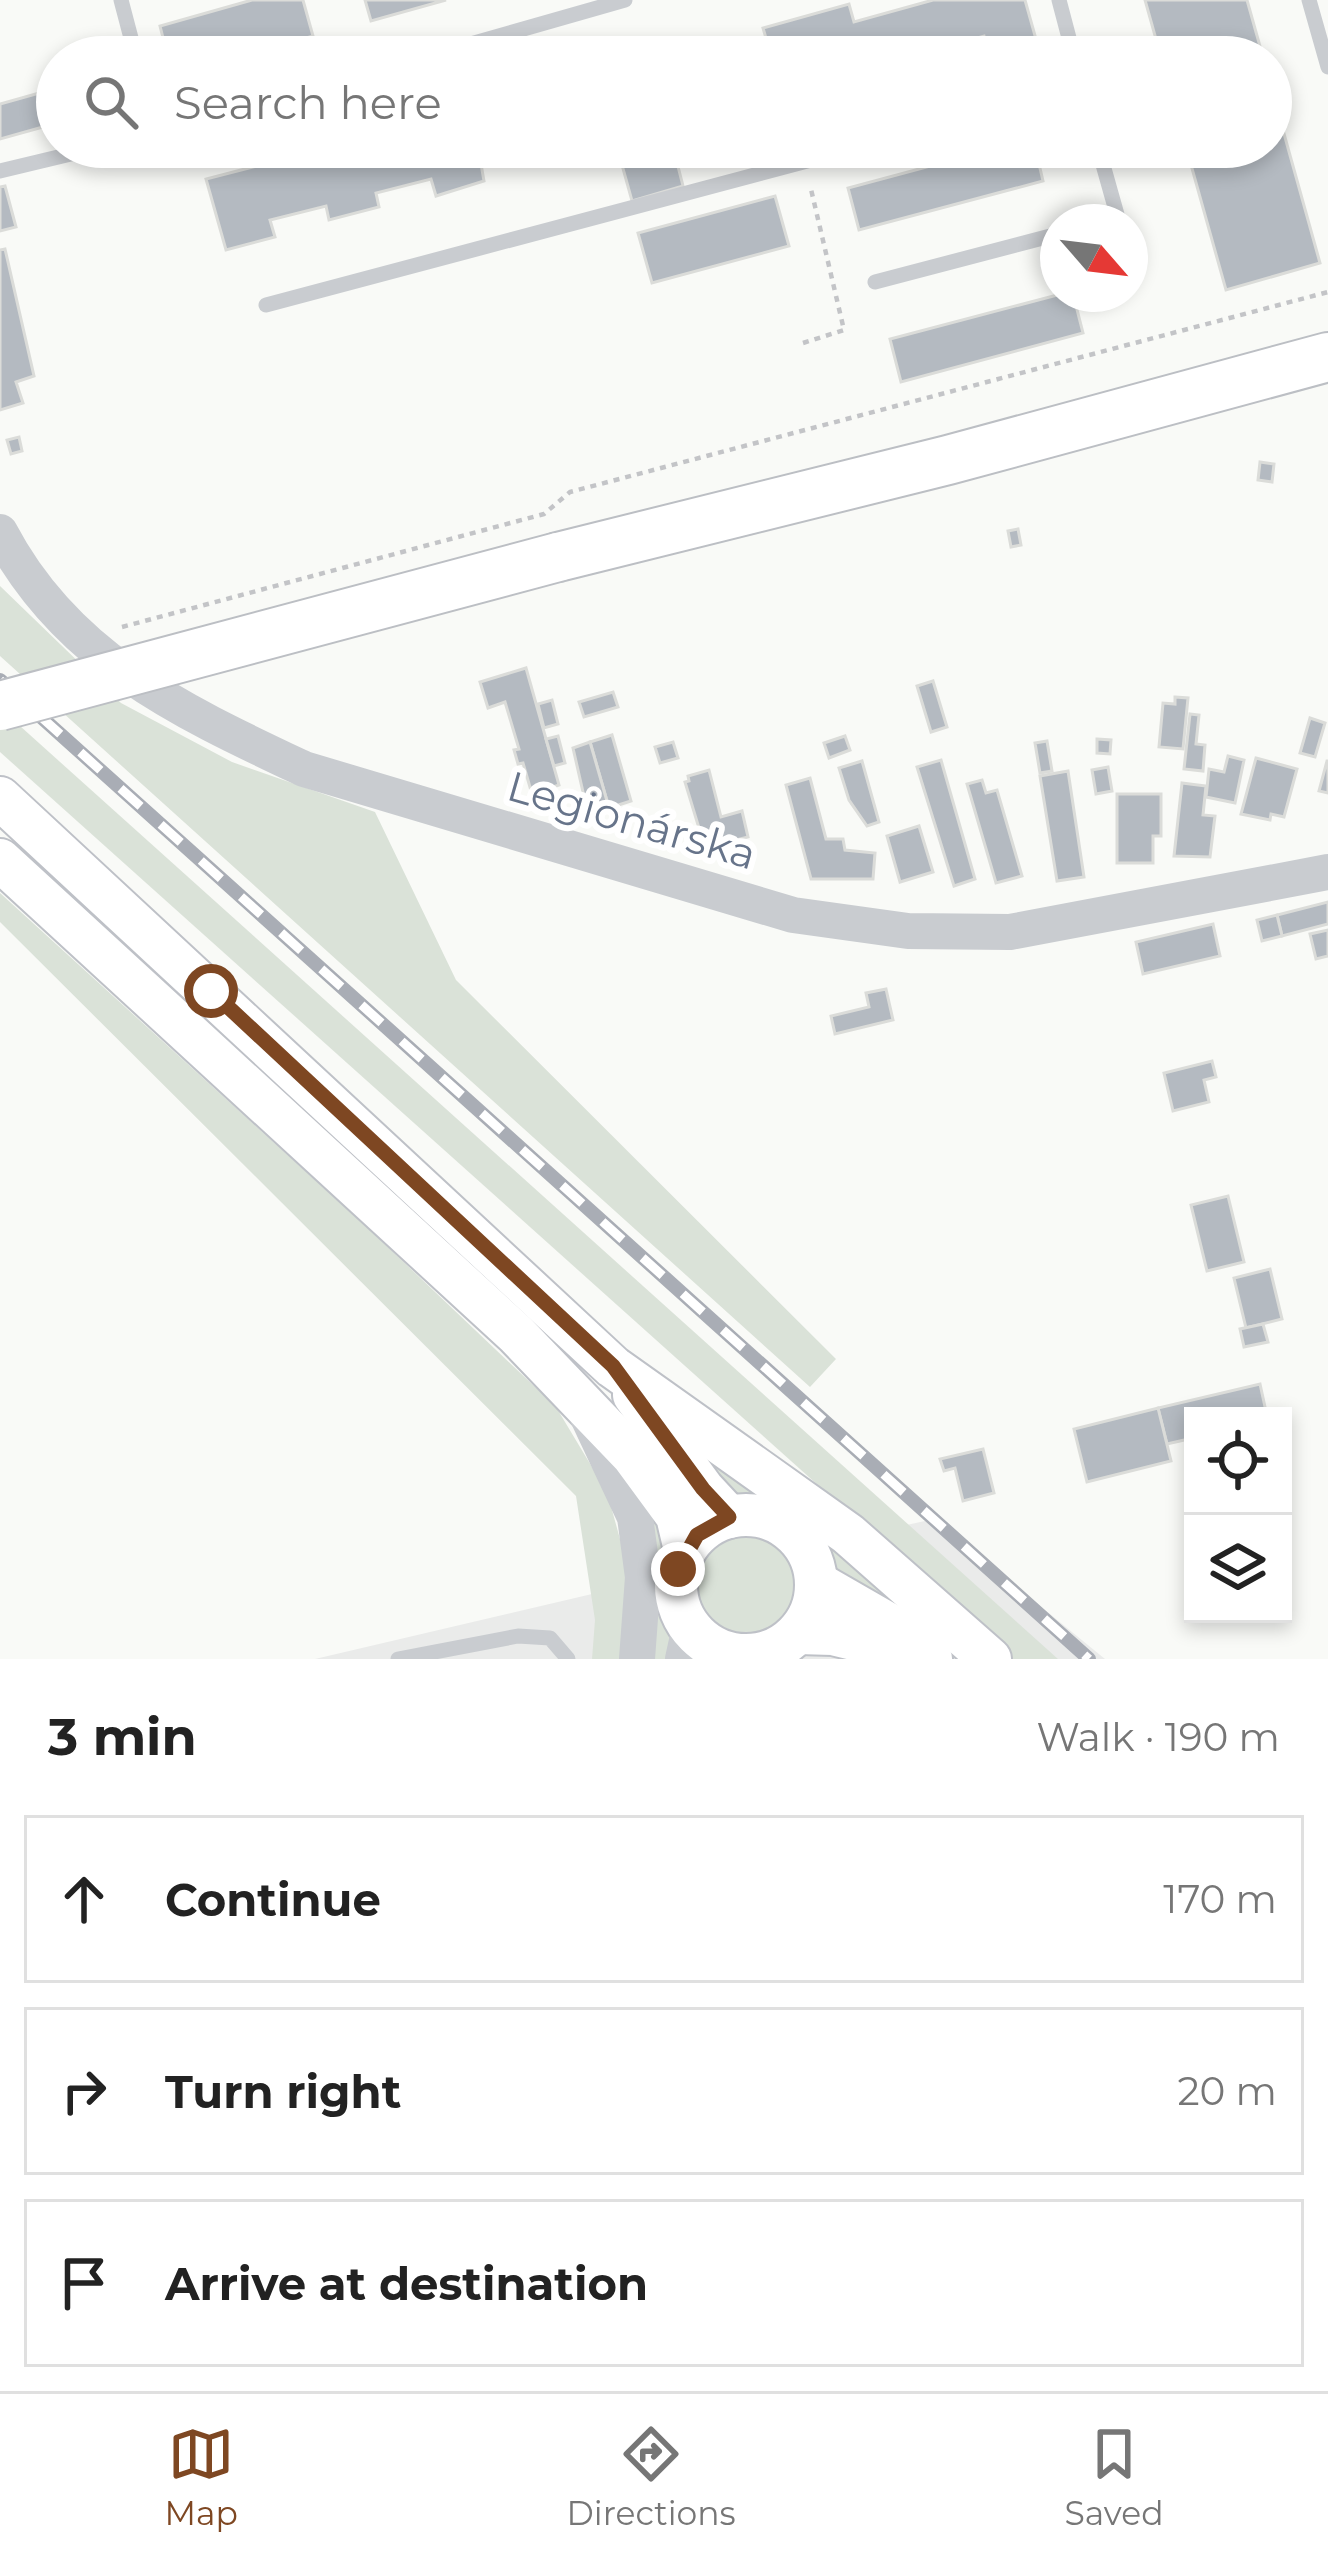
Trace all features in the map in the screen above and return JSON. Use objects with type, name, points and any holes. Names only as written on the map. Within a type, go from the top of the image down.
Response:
[{"type":"main road","points":[[0,706],[1328,357]]},
{"type":"main road","points":[[0,798],[613,1366],[848,1534],[990,1659]]},
{"type":"main road","points":[[0,860],[516,1334],[633,1456],[677,1516],[685,1550]]},
{"type":"main road","points":[[613,1366],[729,1517]]},
{"type":"main road","points":[[729,1517],[770,1519],[788,1529],[803,1544],[817,1583],[815,1601],[798,1633],[766,1653],[745,1657],[706,1642],[687,1643],[676,1588],[685,1550],[697,1535],[729,1517]]},
{"type":"main road","points":[[817,1583],[897,1629],[929,1658]]},
{"type":"main road","points":[[798,1633],[833,1634],[929,1658]]},
{"type":"street","name":"Legionárska","points":[[0,532],[15,561],[53,610],[147,691],[304,769],[793,915],[908,931],[1010,932],[1328,872]]},
{"type":"street","points":[[584,1408],[634,1517],[643,1576],[637,1659]]},
{"type":"lane","points":[[121,0],[130,36]]},
{"type":"lane","points":[[499,36],[625,0]]},
{"type":"lane","points":[[1059,0],[1068,36]]},
{"type":"lane","points":[[1309,0],[1328,67]]},
{"type":"lane","points":[[0,171],[36,162]]},
{"type":"lane","points":[[266,305],[782,168]]},
{"type":"lane","points":[[1105,168],[1114,204]]},
{"type":"lane","points":[[874,282],[1040,239]]},
{"type":"lane","points":[[398,1659],[469,1651],[518,1636],[550,1638],[568,1659]]},
{"type":"path","points":[[803,343],[844,330],[806,168]]},
{"type":"path","points":[[82,638],[544,514],[571,493],[1328,292]]},
{"type":"shaded area","points":[[0,586],[121,703],[232,762],[375,812],[456,980],[836,1359],[810,1387],[0,656]]},
{"type":"shaded area","points":[[0,708],[1058,1659],[1012,1659],[0,752]]},
{"type":"shaded area","points":[[0,893],[556,1407],[607,1492],[628,1568],[625,1659],[592,1659],[595,1620],[576,1496],[0,922]]},
{"type":"shaded area","points":[[669,1425],[732,1466],[972,1656],[830,1571],[803,1523],[776,1506],[734,1495]]},
{"type":"shaded area","points":[[655,1502],[668,1543],[663,1586],[670,1619],[669,1659],[646,1659],[649,1529]]},
{"type":"shaded area","points":[[934,1519],[1105,1659],[315,1659],[592,1594]]},
{"type":"shaded area","points":[[746,1534],[775,1542],[789,1556],[797,1585],[789,1614],[775,1628],[746,1636],[717,1628],[703,1614],[695,1585],[703,1556],[717,1542]]},
{"type":"building","points":[[252,0],[303,0],[313,36],[163,36],[160,26]]},
{"type":"building","points":[[365,0],[446,0],[371,21]]},
{"type":"building","points":[[933,0],[1025,0],[1035,36],[765,36],[763,28],[849,4],[854,22]]},
{"type":"building","points":[[1145,0],[1247,0],[1257,36],[1155,36]]},
{"type":"building","points":[[36,94],[36,129],[0,139],[0,104]]},
{"type":"building","points":[[1292,162],[1320,263],[1226,290],[1192,168],[1292,168]]},
{"type":"building","points":[[249,168],[482,168],[484,181],[436,196],[431,179],[376,193],[379,207],[329,220],[326,206],[270,220],[275,237],[226,250],[206,179]]},
{"type":"building","points":[[623,168],[678,168],[683,186],[632,201]]},
{"type":"building","points":[[923,168],[1040,168],[1043,181],[859,230],[848,188]]},
{"type":"building","points":[[5,186],[16,227],[0,231],[0,187]]},
{"type":"building","points":[[775,196],[789,246],[652,283],[638,233]]},
{"type":"building","points":[[5,249],[34,376],[16,382],[23,403],[0,410],[0,250]]},
{"type":"building","points":[[1040,300],[1040,312],[1078,312],[1083,333],[901,382],[890,339]]},
{"type":"building","points":[[19,437],[22,451],[11,454],[7,440]]},
{"type":"building","points":[[1260,462],[1274,464],[1272,482],[1258,480]]},
{"type":"building","points":[[1018,529],[1021,545],[1011,547],[1008,531]]},
{"type":"building","points":[[526,668],[559,785],[532,794],[523,763],[518,764],[514,750],[519,749],[505,702],[488,708],[480,682]]},
{"type":"building","points":[[933,681],[947,727],[931,732],[917,686]]},
{"type":"building","points":[[613,692],[618,707],[584,717],[579,702]]},
{"type":"building","points":[[1175,697],[1188,698],[1183,749],[1159,747],[1163,703],[1175,704]]},
{"type":"building","points":[[552,700],[558,724],[544,728],[538,704]]},
{"type":"building","points":[[1190,714],[1199,715],[1196,744],[1205,745],[1203,771],[1184,769]]},
{"type":"building","points":[[1310,718],[1325,723],[1315,757],[1300,753]]},
{"type":"building","points":[[612,735],[631,801],[609,808],[590,742]]},
{"type":"building","points":[[558,736],[565,763],[554,766],[546,739]]},
{"type":"building","points":[[845,736],[850,750],[829,758],[824,743]]},
{"type":"building","points":[[1097,739],[1111,740],[1110,754],[1097,753]]},
{"type":"building","points":[[1047,741],[1052,771],[1040,773],[1035,743]]},
{"type":"building","points":[[590,742],[609,808],[588,814],[573,748]]},
{"type":"building","points":[[673,742],[678,758],[660,763],[655,747]]},
{"type":"building","points":[[1228,756],[1244,760],[1235,803],[1206,797],[1209,769],[1224,772]]},
{"type":"building","points":[[1256,758],[1297,769],[1284,817],[1271,814],[1270,820],[1241,814]]},
{"type":"building","points":[[941,760],[975,879],[954,886],[917,767]]},
{"type":"building","points":[[862,761],[879,822],[867,826],[849,800],[839,768]]},
{"type":"building","points":[[1328,761],[1328,793],[1319,791]]},
{"type":"building","points":[[1108,767],[1112,791],[1096,794],[1092,770]]},
{"type":"building","points":[[709,770],[721,817],[742,811],[748,837],[705,848],[685,782],[688,776]]},
{"type":"building","points":[[1068,771],[1084,877],[1057,881],[1040,776]]},
{"type":"building","points":[[810,778],[826,839],[843,839],[845,850],[875,853],[873,879],[811,879],[786,785]]},
{"type":"building","points":[[982,780],[986,793],[997,790],[1022,876],[996,883],[967,784]]},
{"type":"building","points":[[1182,783],[1206,786],[1203,815],[1215,816],[1210,857],[1174,856]]},
{"type":"building","points":[[1117,794],[1161,794],[1161,836],[1153,836],[1153,863],[1117,863]]},
{"type":"building","points":[[919,826],[933,872],[900,882],[887,836]]},
{"type":"building","points":[[1328,902],[1328,924],[1282,936],[1277,915]]},
{"type":"building","points":[[1277,915],[1282,936],[1262,941],[1257,920]]},
{"type":"building","points":[[1213,924],[1220,956],[1143,974],[1136,942]]},
{"type":"building","points":[[1328,930],[1328,956],[1316,959],[1310,934]]},
{"type":"building","points":[[886,989],[893,1020],[835,1034],[831,1016],[869,1007],[866,993]]},
{"type":"building","points":[[1212,1061],[1216,1077],[1204,1080],[1209,1102],[1173,1111],[1164,1073]]},
{"type":"building","points":[[1228,1196],[1244,1262],[1207,1271],[1191,1205]]},
{"type":"building","points":[[1270,1269],[1282,1319],[1246,1328],[1234,1278]]},
{"type":"building","points":[[1263,1324],[1268,1342],[1244,1347],[1240,1329]]},
{"type":"building","points":[[1260,1384],[1265,1407],[1184,1407],[1184,1440],[1167,1444],[1158,1408]]},
{"type":"building","points":[[1158,1408],[1171,1461],[1087,1482],[1074,1429]]},
{"type":"building","points":[[983,1449],[994,1493],[963,1501],[955,1468],[944,1471],[940,1459]]},
{"type":"railway","points":[[0,680],[1089,1659]]},
{"type":"route","points":[[211,991],[613,1366],[729,1517],[697,1535],[678,1569]]}]
